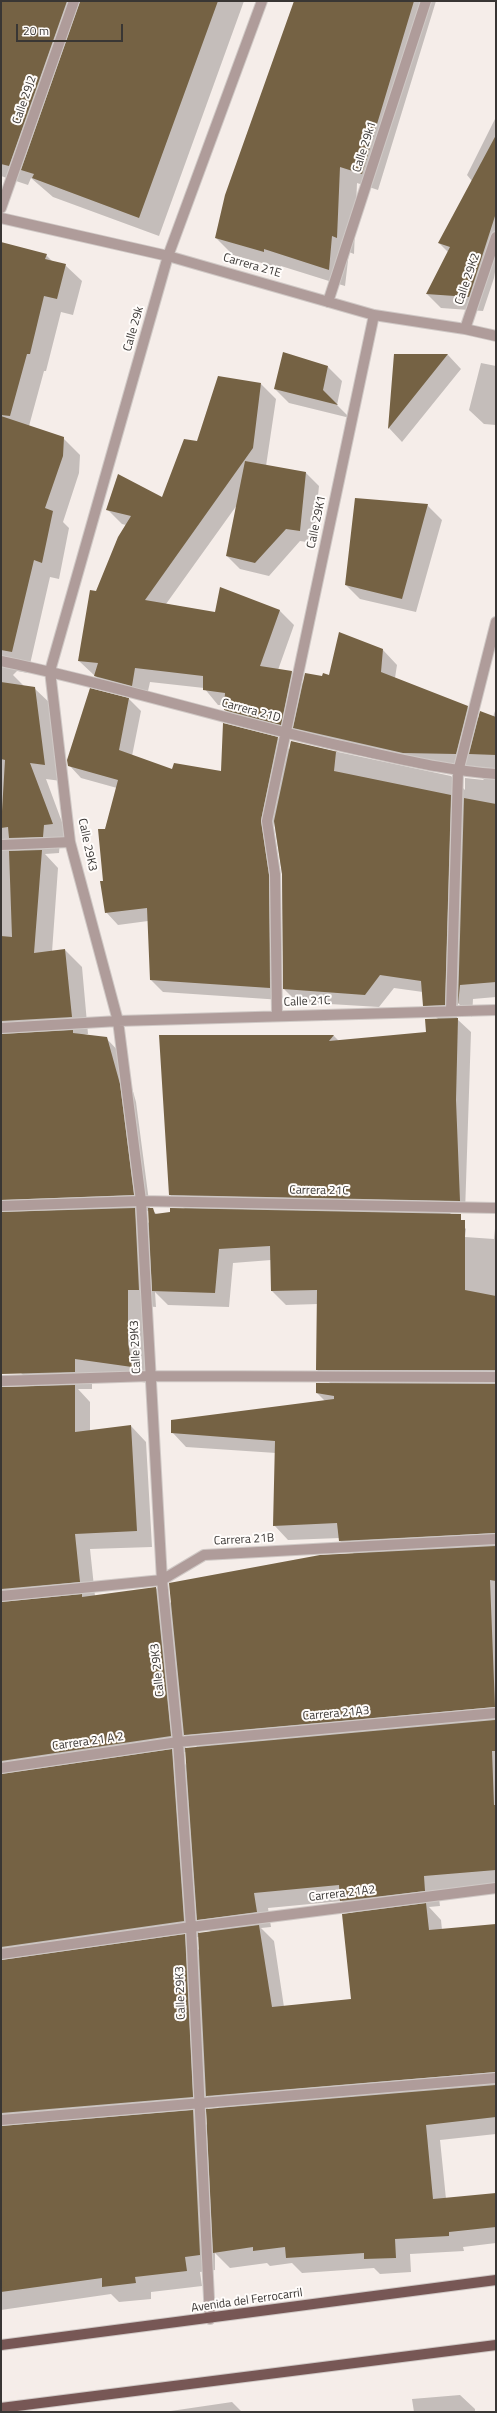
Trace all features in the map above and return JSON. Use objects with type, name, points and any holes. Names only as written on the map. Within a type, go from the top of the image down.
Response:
[{"type":"main road","name":"Avenida del Ferrocarril","points":[[1,2345],[210,2319],[496,2280]]},
{"type":"main road","points":[[1,2408],[496,2345]]},
{"type":"street","name":"Calle 29J2","points":[[1,208],[74,1]]},
{"type":"street","name":"Calle 29k","points":[[50,671],[168,256],[262,1]]},
{"type":"street","name":"Calle 29k1","points":[[328,302],[426,1]]},
{"type":"street","name":"Carrera 21E","points":[[1,218],[168,256],[374,315],[465,329],[496,336]]},
{"type":"street","name":"Calle 29K2","points":[[465,329],[496,238]]},
{"type":"street","name":"Calle 29K1","points":[[277,1016],[275,874],[266,821],[286,734],[374,315]]},
{"type":"street","points":[[451,1011],[458,772],[496,622]]},
{"type":"street","name":"Carrera 21D","points":[[1,661],[50,671],[286,734],[458,772],[496,774]]},
{"type":"street","name":"Calle 29K3","points":[[50,671],[70,842],[118,1021],[142,1201],[150,1376],[162,1580],[178,1742],[191,1927],[198,2104],[210,2319]]},
{"type":"street","points":[[1,845],[70,842]]},
{"type":"street","name":"Calle 21C","points":[[118,1021],[496,1010]]},
{"type":"street","points":[[1,1028],[118,1021]]},
{"type":"street","name":"Carrera 21C","points":[[1,1206],[142,1201],[496,1208]]},
{"type":"street","points":[[1,1381],[150,1376],[496,1378]]},
{"type":"street","name":"Carrera 21B","points":[[1,1596],[162,1580],[204,1555],[496,1539]]},
{"type":"street","name":"Carrera 21A3","points":[[178,1742],[496,1713]]},
{"type":"street","name":"Carrera 21 A 2","points":[[1,1768],[178,1742]]},
{"type":"street","name":"Carrera 21A2","points":[[1,1954],[191,1927],[496,1888]]},
{"type":"street","points":[[1,2120],[496,2078]]},
{"type":"building","points":[[1,1],[67,1],[9,166],[1,164]]},
{"type":"building","points":[[80,1],[218,1],[139,218],[32,178],[34,174],[21,170]]},
{"type":"building","points":[[294,1],[414,1],[362,174],[340,167],[337,238],[332,236],[329,270],[264,249],[264,252],[215,238],[225,195]]},
{"type":"building","points":[[496,135],[496,213],[469,297],[426,294],[450,247],[438,243]]},
{"type":"building","points":[[1,242],[47,254],[45,259],[66,264],[57,299],[44,296],[30,354],[27,354],[10,416],[1,415]]},
{"type":"building","points":[[283,352],[328,366],[323,390],[338,405],[274,389]]},
{"type":"building","points":[[394,354],[448,354],[388,429]]},
{"type":"building","points":[[218,376],[261,383],[253,448],[145,600],[215,612],[220,587],[280,610],[260,666],[292,671],[281,725],[224,710],[225,693],[203,690],[203,676],[135,668],[132,686],[94,676],[98,663],[78,661],[90,590],[96,591],[118,537],[131,516],[106,510],[118,474],[162,497],[184,439],[197,441]]},
{"type":"building","points":[[1,416],[64,437],[63,456],[45,508],[53,511],[42,563],[34,560],[12,652],[1,650]]},
{"type":"building","points":[[245,461],[306,472],[300,531],[286,529],[255,563],[226,556]]},
{"type":"building","points":[[355,498],[428,504],[402,599],[345,585]]},
{"type":"building","points":[[339,632],[383,649],[381,672],[468,706],[456,754],[403,753],[293,728],[305,673],[322,676],[323,673],[329,675]]},
{"type":"building","points":[[1,682],[35,687],[45,765],[30,763],[53,824],[44,825],[43,837],[9,838],[8,827],[1,828],[5,760],[1,759]]},
{"type":"building","points":[[90,688],[129,698],[119,750],[172,769],[174,763],[221,771],[223,723],[278,737],[261,820],[269,875],[270,988],[150,980],[147,908],[105,913],[100,881],[103,881],[98,829],[105,829],[118,780],[68,766],[67,760]]},
{"type":"building","points":[[480,711],[496,717],[496,755],[469,754]]},
{"type":"building","points":[[291,741],[338,752],[336,752],[334,771],[451,795],[445,1005],[423,1006],[421,981],[380,975],[365,995],[283,989],[282,874],[274,821]]},
{"type":"building","points":[[464,798],[496,804],[496,982],[460,985],[458,1005]]},
{"type":"building","points":[[42,850],[34,953],[65,949],[72,1017],[1,1021],[1,936],[12,937],[9,851]]},
{"type":"building","points":[[458,1018],[456,1100],[460,1201],[169,1195],[159,1035],[334,1035],[329,1041],[426,1032],[425,1019]]},
{"type":"building","points":[[73,1030],[73,1033],[107,1037],[120,1084],[134,1195],[1,1200],[1,1034]]},
{"type":"building","points":[[135,1208],[139,1290],[128,1290],[128,1342],[132,1367],[75,1359],[75,1372],[1,1374],[1,1212]]},
{"type":"building","points":[[148,1208],[153,1208],[155,1214],[170,1212],[170,1208],[461,1214],[461,1220],[465,1220],[465,1290],[496,1296],[496,1370],[316,1370],[317,1290],[271,1291],[270,1246],[219,1249],[215,1293],[152,1291]]},
{"type":"building","points":[[316,1383],[496,1384],[496,1533],[339,1541],[337,1523],[273,1526],[275,1441],[171,1433],[171,1420],[334,1399],[334,1396],[316,1393]]},
{"type":"building","points":[[75,1385],[75,1432],[131,1425],[137,1531],[75,1534],[80,1582],[1,1589],[1,1387]]},
{"type":"building","points":[[496,1546],[496,1581],[490,1580],[495,1707],[184,1735],[169,1583],[320,1555]]},
{"type":"building","points":[[156,1587],[171,1736],[1,1761],[1,1602],[82,1594],[82,1597]]},
{"type":"building","points":[[495,1720],[496,1751],[492,1751],[494,1805],[496,1805],[496,1870],[424,1876],[425,1891],[340,1901],[339,1885],[254,1893],[257,1912],[197,1920],[185,1748]]},
{"type":"building","points":[[172,1749],[184,1921],[1,1947],[1,1774]]},
{"type":"building","points":[[426,1903],[429,1930],[496,1924],[496,2072],[206,2096],[198,1933],[259,1925],[272,2007],[351,1999],[342,1914]]},
{"type":"building","points":[[185,1934],[193,2097],[1,2113],[1,1960]]},
{"type":"building","points":[[496,2085],[496,2117],[426,2125],[433,2199],[496,2193],[496,2227],[449,2232],[449,2236],[395,2239],[396,2258],[364,2259],[364,2253],[286,2258],[285,2247],[253,2251],[253,2247],[213,2253],[206,2109]]},
{"type":"building","points":[[193,2110],[200,2255],[185,2257],[187,2271],[135,2277],[136,2283],[102,2287],[102,2278],[1,2292],[1,2126]]}]
